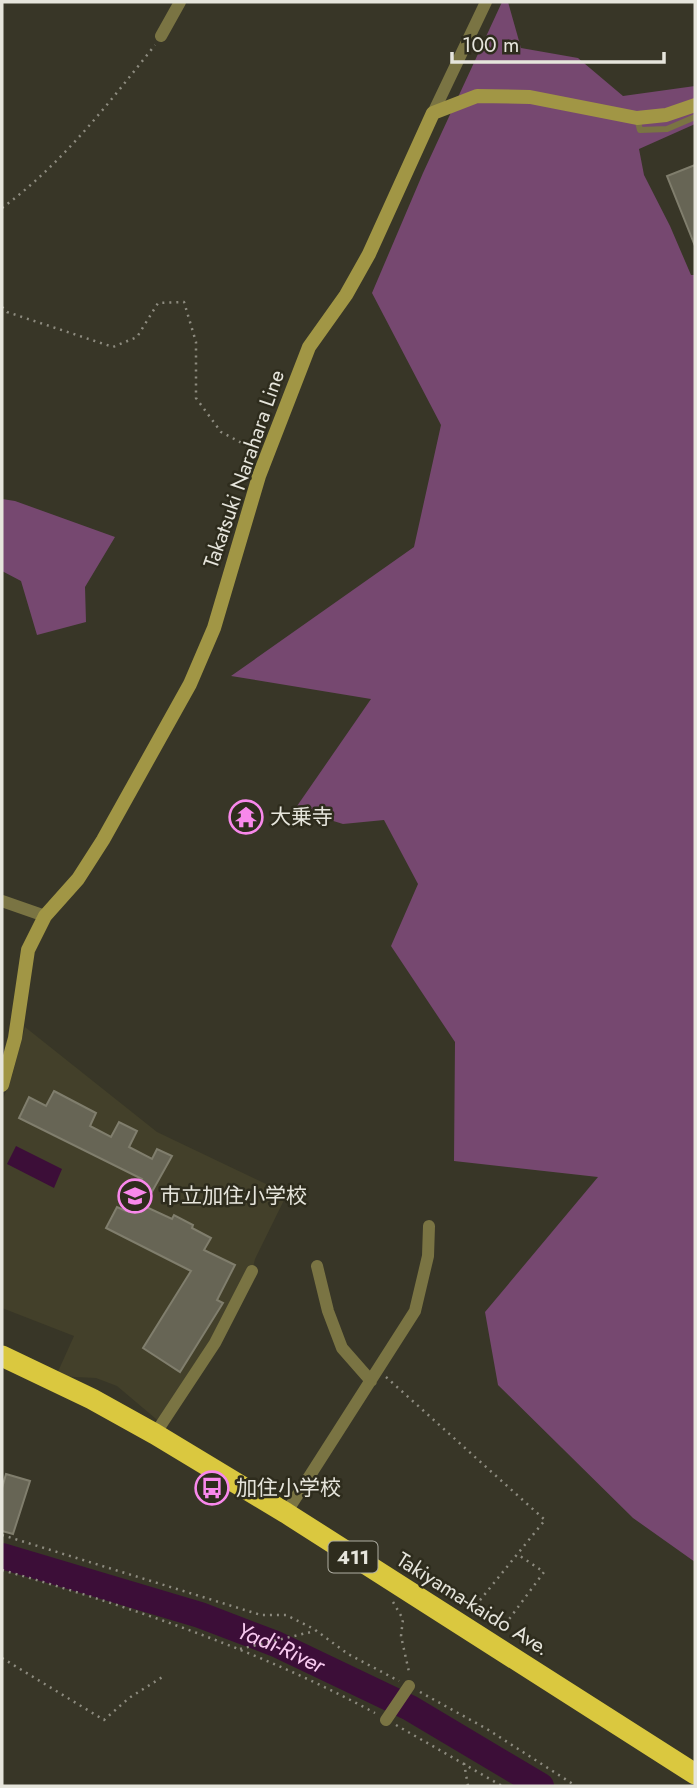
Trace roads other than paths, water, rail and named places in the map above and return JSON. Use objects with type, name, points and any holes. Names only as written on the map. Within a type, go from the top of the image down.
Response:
[{"type":"highway","name":"Takiyama-kaido Ave.","points":[[2,1356],[92,1399],[155,1434],[285,1513],[695,1774]]},
{"type":"main road","points":[[433,113],[477,96],[530,97],[637,118],[666,116],[695,105]]},
{"type":"main road","name":"Takatsuki Narahara Line","points":[[2,1085],[15,1038],[28,950],[45,916],[78,879],[103,840],[190,684],[214,628],[267,457],[309,347],[346,295],[369,254],[433,113]]},
{"type":"street","points":[[162,36],[180,2]]},
{"type":"street","points":[[433,113],[486,2]]},
{"type":"street","points":[[2,901],[45,916]]},
{"type":"street","points":[[285,1513],[415,1311],[428,1256],[429,1226]]},
{"type":"street","points":[[317,1266],[328,1311],[342,1348],[371,1381]]},
{"type":"street","points":[[155,1434],[215,1343],[252,1271]]},
{"type":"street","points":[[388,1717],[407,1688]]},
{"type":"lane","points":[[637,118],[640,130],[667,129],[695,117]]},
{"type":"waterway","name":"Yadi-River","points":[[2,1556],[200,1615],[276,1644],[410,1708],[541,1786]]},
{"type":"place","name":"大乗寺","points":[[246,817]]},
{"type":"place","name":"市立加住小学校","points":[[135,1196]]},
{"type":"place","name":"加住小学校","points":[[212,1488]]}]
